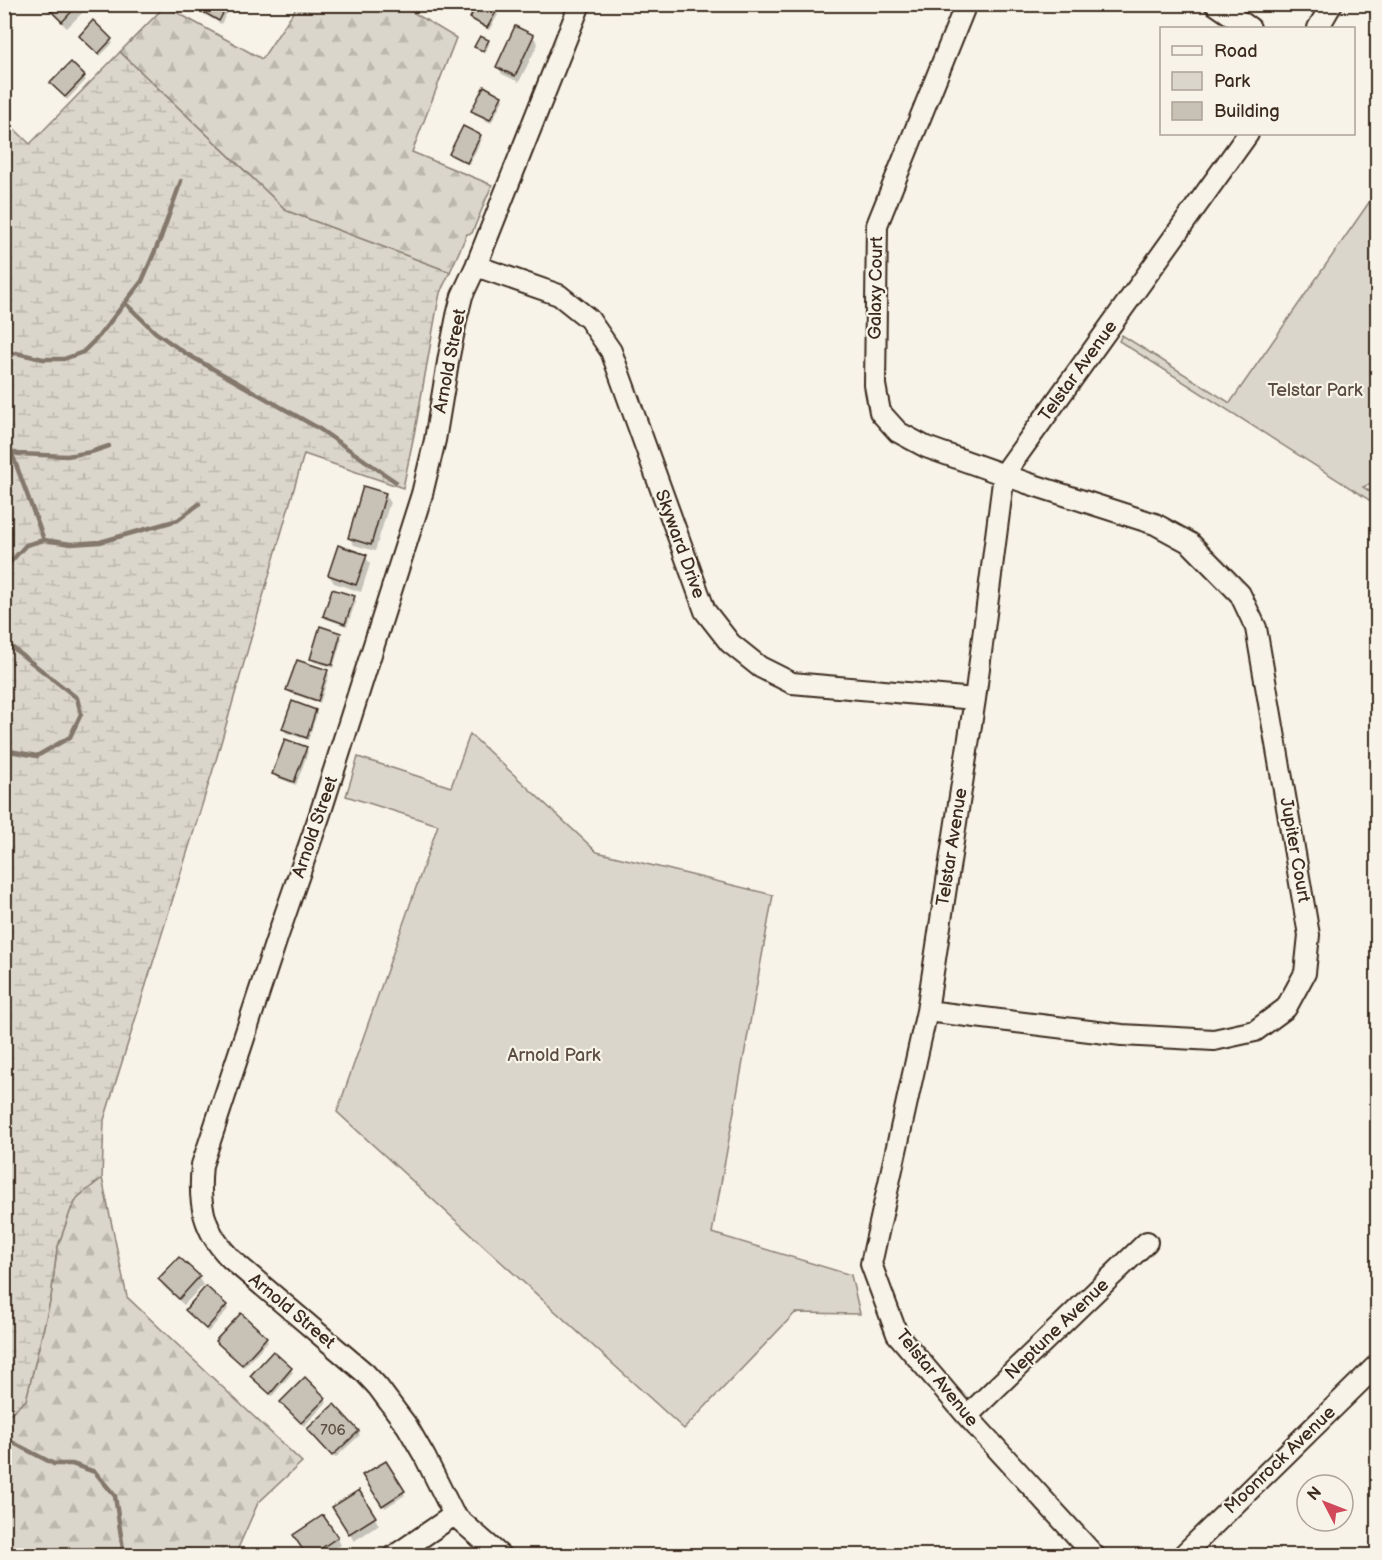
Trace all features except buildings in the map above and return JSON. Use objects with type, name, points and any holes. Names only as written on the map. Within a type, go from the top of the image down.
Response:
[{"type":"street","name":"Galaxy Court","points":[[966,4],[877,225],[875,385],[880,412],[898,432],[926,447],[1004,474]]},
{"type":"street","points":[[1215,4],[1249,27]]},
{"type":"street","points":[[1319,27],[1332,4]]},
{"type":"street","name":"Arnold Street","points":[[501,1556],[454,1515],[407,1426],[371,1380],[220,1247],[201,1206],[200,1185],[202,1165],[328,791],[422,494],[435,440],[462,296],[476,266],[572,8]]},
{"type":"street","name":"Telstar Avenue","points":[[1095,1556],[967,1416],[897,1334],[871,1264],[927,1011],[975,699],[1004,474],[1247,135]]},
{"type":"street","name":"Skyward Drive","points":[[476,266],[559,295],[589,319],[611,351],[705,611],[730,643],[760,667],[792,683],[975,699]]},
{"type":"street","name":"Jupiter Court","points":[[927,1011],[1122,1035],[1214,1040],[1255,1031],[1263,1026],[1286,1008],[1305,973],[1309,935],[1307,923],[1256,628],[1240,594],[1190,543],[1155,524],[1004,474]]},
{"type":"street","name":"Neptune Avenue","points":[[967,1416],[1147,1242]]},
{"type":"street","name":"Moonrock Avenue","points":[[1182,1556],[1377,1364]]},
{"type":"street","points":[[394,1556],[454,1515]]},
{"type":"green space","points":[[298,5],[401,5],[456,38],[412,152],[492,185],[472,233],[467,234],[450,272],[287,211],[120,52],[165,6],[262,59]]},
{"type":"green space","points":[[120,52],[287,211],[450,272],[440,293],[403,488],[304,454],[216,760],[104,1120],[102,1178],[78,1197],[71,1209],[57,1249],[51,1297],[26,1400],[5,1418],[5,120],[30,144]]},
{"type":"green space","name":"Telstar Park","points":[[1377,191],[1378,480],[1363,487],[1377,496],[1377,505],[1119,341],[1122,335],[1230,403]]},
{"type":"green space","name":"Arnold Park","points":[[470,734],[597,852],[773,895],[712,1233],[851,1275],[860,1314],[795,1313],[684,1429],[337,1112],[438,825],[346,796],[358,757],[451,787]]},
{"type":"green space","points":[[102,1178],[127,1297],[302,1462],[258,1503],[235,1555],[5,1555],[4,1418],[26,1400],[51,1297],[57,1249],[71,1209],[78,1197]]},
{"type":"waterway","points":[[4,356],[16,353],[43,359],[64,359],[83,352],[99,336],[142,281],[181,181]]},
{"type":"waterway","points":[[125,303],[155,332],[185,353],[318,428],[396,482]]},
{"type":"waterway","points":[[4,448],[18,454],[67,456],[109,446]]},
{"type":"waterway","points":[[11,451],[44,540]]},
{"type":"waterway","points":[[4,569],[26,545],[44,540],[71,544],[100,542],[178,520],[199,504]]},
{"type":"waterway","points":[[4,641],[77,698],[81,714],[70,737],[37,756],[4,750]]},
{"type":"waterway","points":[[4,1438],[54,1464],[72,1464],[95,1472],[115,1496],[124,1556]]}]
